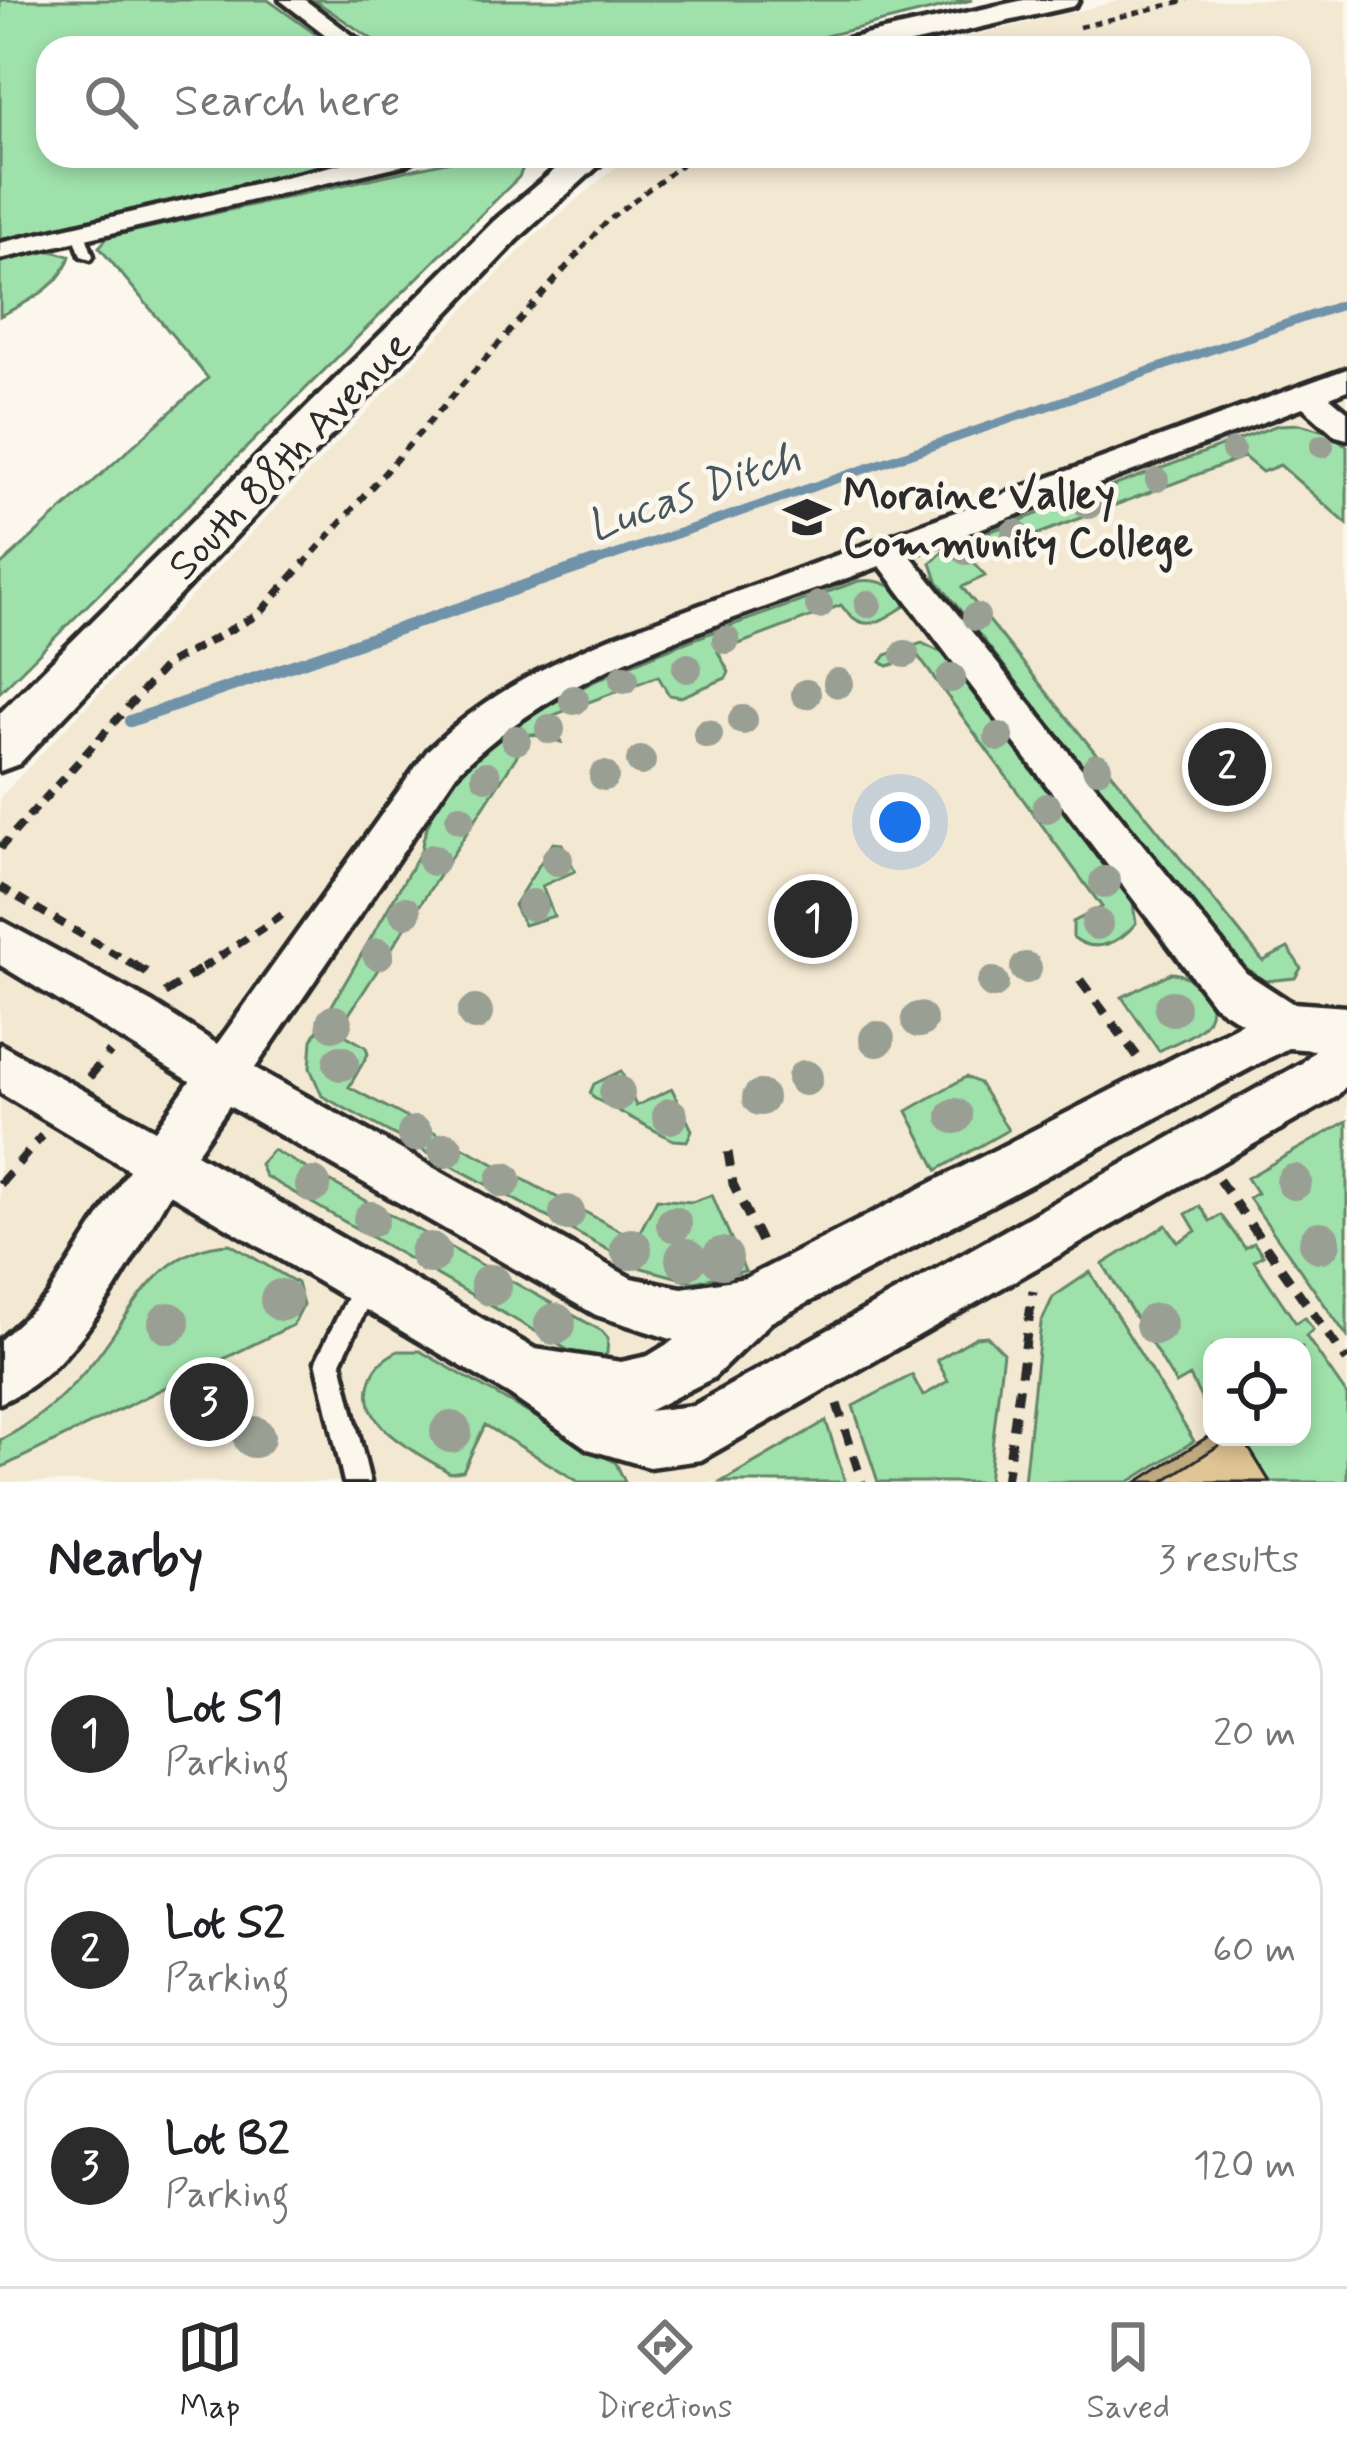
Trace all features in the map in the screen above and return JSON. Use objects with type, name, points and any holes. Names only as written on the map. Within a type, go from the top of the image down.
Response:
[{"type":"street","points":[[291,0],[341,36]]},
{"type":"street","points":[[925,36],[1072,13]]},
{"type":"street","points":[[0,251],[83,244],[349,168]]},
{"type":"street","name":"South 88th Avenue","points":[[0,748],[568,168]]},
{"type":"street","points":[[0,1376],[67,1315],[163,1160],[442,762],[474,729],[568,671],[1347,379]]},
{"type":"street","points":[[1306,393],[1347,428]]},
{"type":"street","points":[[887,550],[1230,989],[1285,1025],[1347,1030]]},
{"type":"street","points":[[0,941],[137,1019],[225,1077],[614,1298],[655,1315],[694,1316],[1285,1025]]},
{"type":"street","points":[[0,1067],[529,1376],[571,1409],[625,1438],[660,1443],[701,1432],[1319,1080],[1343,1055],[1347,1041]]},
{"type":"street","points":[[529,1376],[564,1377],[617,1390],[648,1385],[714,1344],[760,1280]]},
{"type":"lane","points":[[357,1482],[328,1361],[366,1282]]},
{"type":"path","points":[[1072,13],[1188,0]]},
{"type":"path","points":[[0,848],[166,665],[259,614],[607,220],[677,168]]},
{"type":"path","points":[[0,887],[172,987]]},
{"type":"path","points":[[1080,980],[1138,1058]]},
{"type":"path","points":[[88,1078],[106,1057]]},
{"type":"path","points":[[0,1184],[43,1134]]},
{"type":"path","points":[[728,1152],[760,1280]]},
{"type":"path","points":[[1212,1169],[1347,1361]]},
{"type":"path","points":[[1006,1482],[1034,1284]]},
{"type":"path","points":[[829,1385],[862,1482]]},
{"type":"shaded area","name":"Moraine Valley Community College","points":[[1123,0],[1347,0],[1347,1482],[0,1482],[0,797],[534,236],[615,168],[1311,168],[1311,36],[973,36]]},
{"type":"green space","points":[[0,0],[268,0],[318,36],[36,36],[36,168],[313,168],[0,242]]},
{"type":"green space","points":[[314,0],[972,0],[826,36],[367,36]]},
{"type":"green space","points":[[419,168],[523,168],[0,692],[0,566],[208,378],[99,247],[108,237]]},
{"type":"green space","points":[[48,250],[70,256],[66,267],[42,292],[0,316],[0,261]]},
{"type":"green space","points":[[1300,424],[1328,432],[1347,446],[1347,524],[1280,465],[1262,472],[1244,457],[971,559],[985,576],[962,587],[1263,961],[1288,948],[1301,968],[1295,978],[1265,981],[1236,961],[937,581],[931,563],[948,547],[1278,425]]},
{"type":"green space","points":[[858,581],[888,585],[905,606],[886,618],[863,623],[841,605],[718,652],[729,672],[726,678],[681,697],[669,695],[658,676],[551,716],[561,742],[531,734],[338,1031],[366,1047],[368,1054],[349,1087],[636,1239],[657,1199],[692,1202],[712,1195],[745,1271],[694,1282],[642,1268],[322,1096],[310,1068],[312,1040],[421,851],[441,799],[481,753],[537,713],[602,678]]},
{"type":"green space","points":[[922,643],[950,657],[1132,898],[1136,923],[1122,936],[1098,946],[1073,937],[1073,922],[1102,907],[918,656],[888,666],[881,662],[886,655]]},
{"type":"green space","points":[[553,843],[562,844],[575,871],[542,886],[554,916],[524,925],[514,905]]},
{"type":"green space","points":[[1171,973],[1201,988],[1211,1011],[1199,1029],[1159,1051],[1122,997]]},
{"type":"green space","points":[[621,1071],[636,1106],[672,1089],[692,1130],[687,1141],[673,1140],[594,1098],[590,1093],[594,1084]]},
{"type":"green space","points":[[966,1077],[979,1083],[1008,1130],[937,1170],[907,1111]]},
{"type":"green space","points":[[1347,1121],[1347,1336],[1249,1198],[1257,1193],[1247,1178]]},
{"type":"green space","points":[[273,1150],[602,1331],[608,1338],[607,1353],[600,1360],[587,1361],[265,1176],[260,1164]]},
{"type":"green space","points":[[1200,1206],[1210,1221],[1221,1215],[1245,1248],[1254,1243],[1263,1255],[1254,1261],[1296,1323],[1305,1317],[1313,1330],[1307,1338],[1203,1338],[1203,1402],[1190,1376],[1176,1384],[1103,1264],[1166,1225],[1178,1242],[1196,1231],[1186,1214]]},
{"type":"green space","points":[[230,1244],[297,1283],[303,1305],[293,1325],[0,1468],[0,1440],[39,1416],[73,1385],[165,1269],[205,1248]]},
{"type":"green space","points":[[1090,1272],[1194,1441],[1129,1482],[1024,1482],[1041,1323],[1053,1297]]},
{"type":"green space","points":[[987,1336],[1003,1352],[988,1482],[878,1482],[853,1406],[912,1375],[923,1396],[948,1381],[937,1360],[976,1337]]},
{"type":"green space","points":[[1311,1343],[1347,1395],[1347,1482],[1249,1482],[1227,1446],[1311,1446]]},
{"type":"green space","points":[[398,1351],[420,1351],[616,1463],[625,1482],[579,1482],[485,1425],[463,1471],[450,1473],[396,1439],[374,1416],[370,1381],[379,1365]]},
{"type":"green space","points":[[826,1421],[845,1482],[721,1482]]},
{"type":"building","points":[[1218,1446],[1248,1446],[1270,1482],[1162,1482]]},
{"type":"waterway","name":"Lucas Ditch","points":[[586,565],[1347,303]]},
{"type":"waterway","name":"Lucas Ditch","points":[[130,721],[594,562]]},
{"type":"place","name":"Moraine Valley Community College","points":[[807,517]]},
{"type":"place","name":"Lot S2","points":[[1227,767]]},
{"type":"place","name":"Lot S1","points":[[813,919]]},
{"type":"place","name":"Lot B2","points":[[209,1402]]}]
